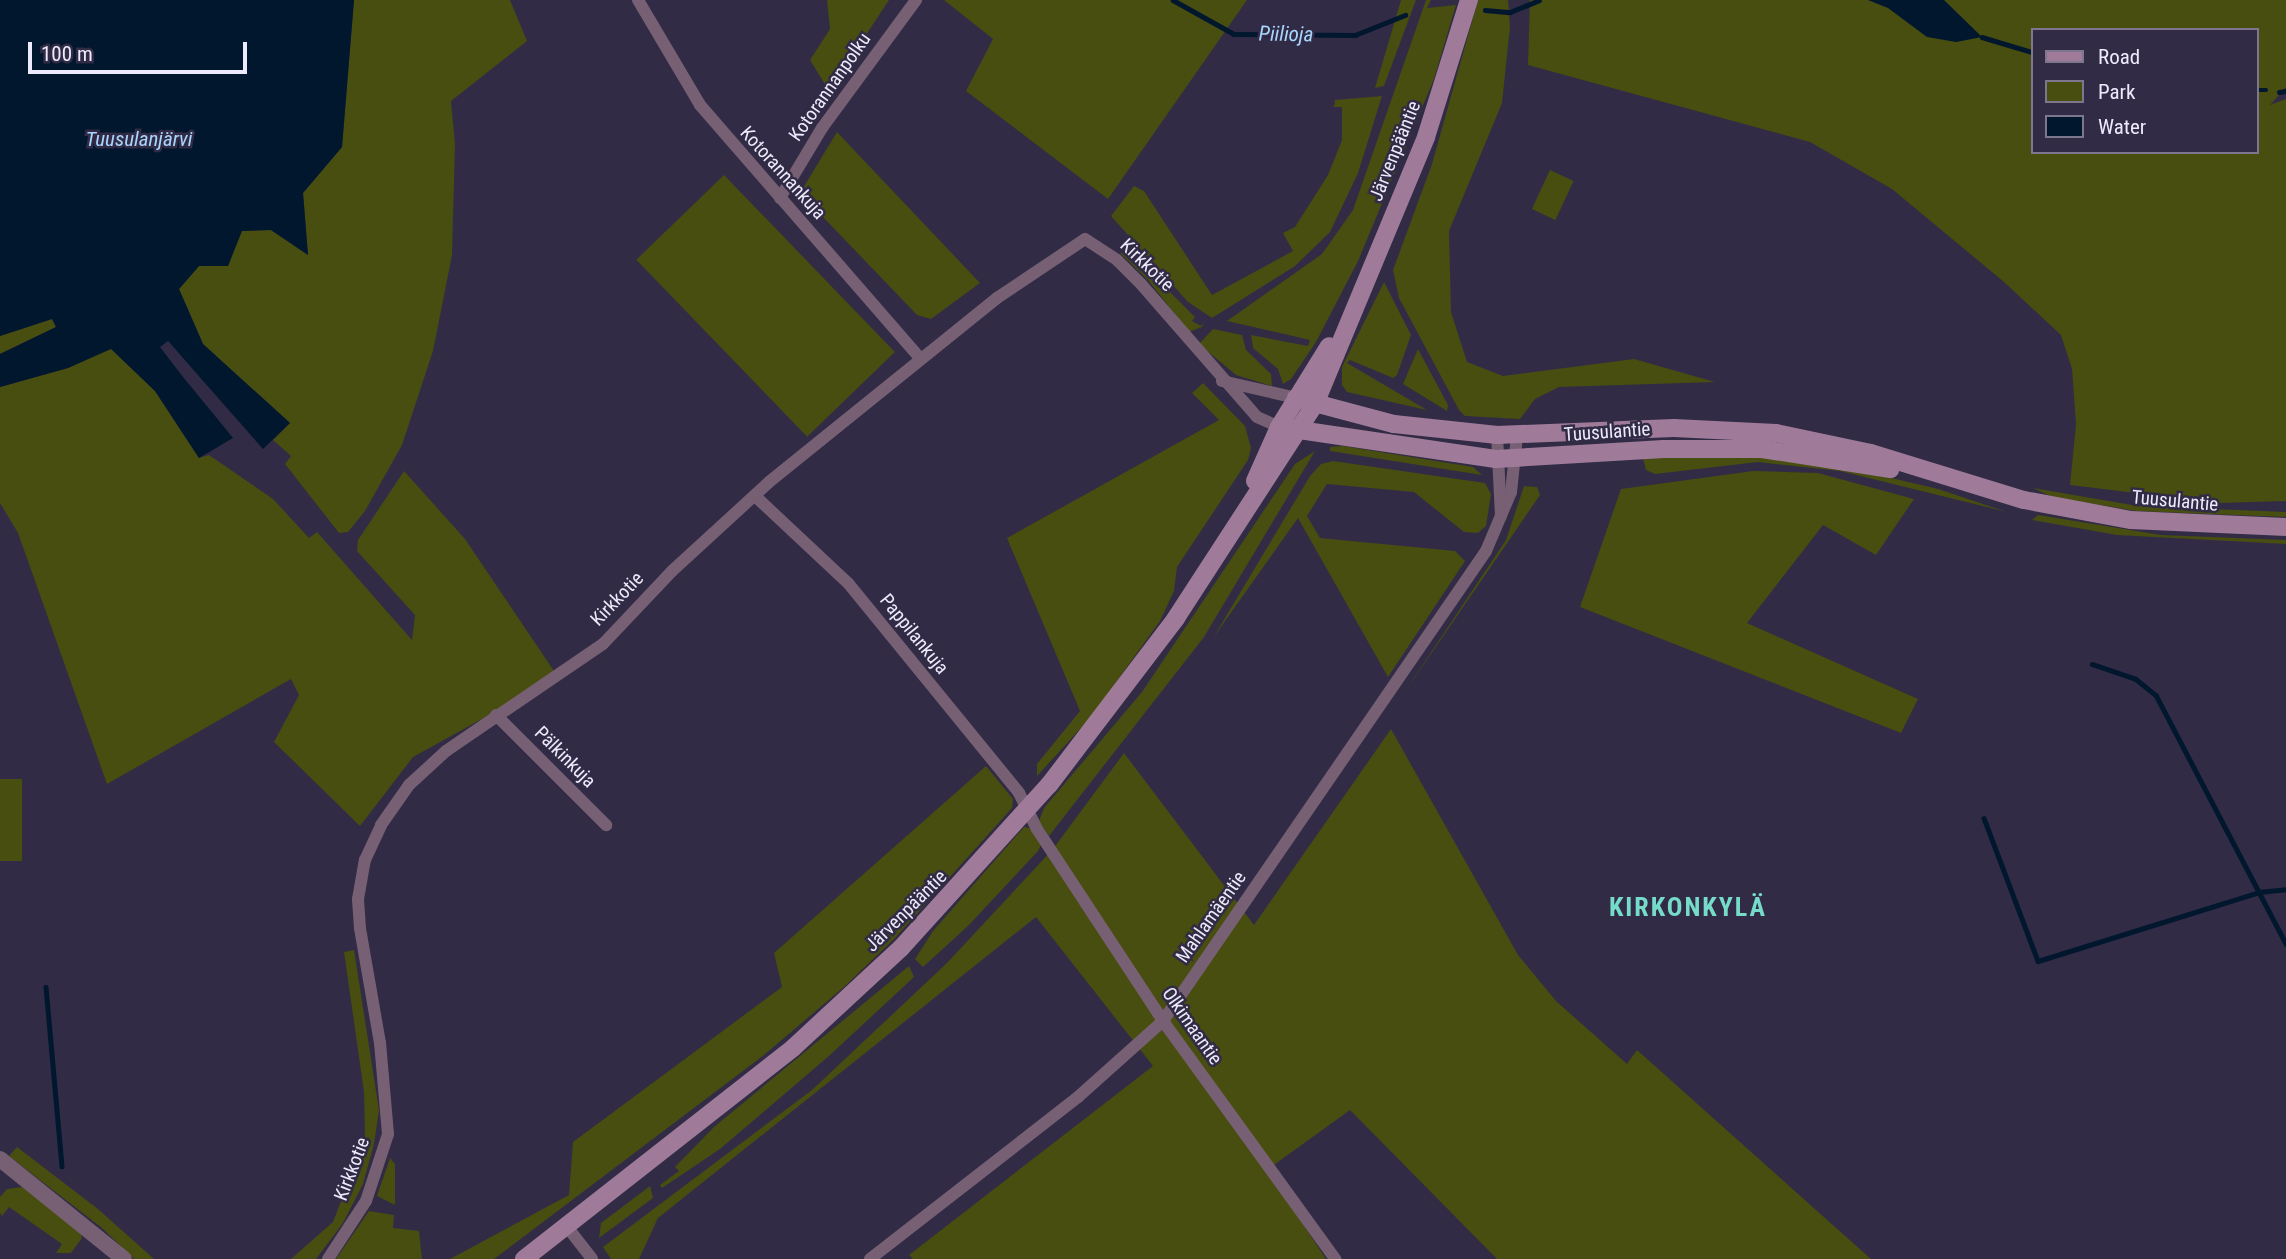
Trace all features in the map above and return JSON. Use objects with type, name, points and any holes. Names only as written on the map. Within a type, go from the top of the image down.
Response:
[{"type":"main road","name":"Järvenpääntie","points":[[524,1259],[568,1228],[793,1048],[901,948],[1028,808],[1176,618],[1238,518],[1300,432],[1315,404],[1349,314],[1426,137],[1469,0]]},
{"type":"main road","name":"Järvenpääntie","points":[[1238,518],[1279,427],[1349,314]]},
{"type":"main road","name":"Tuusulantie","points":[[1296,398],[1394,424],[1497,435],[1730,428],[1871,453],[1939,477],[2024,500],[2131,520],[2286,527]]},
{"type":"main road","name":"Tuusulantie","points":[[1279,427],[1496,459],[1664,449],[1762,449],[1939,477]]},
{"type":"street","name":"Kotorannankuja","points":[[638,0],[699,105],[920,358]]},
{"type":"street","name":"Kotorannanpolku","points":[[780,198],[822,128],[916,0]]},
{"type":"street","name":"Kirkkotie","points":[[328,1259],[366,1201],[388,1134],[380,1043],[360,928],[358,900],[365,860],[381,825],[409,785],[446,751],[603,644],[672,571],[755,496],[920,358],[1085,239],[1117,260],[1141,284],[1222,381],[1257,417],[1279,427]]},
{"type":"street","points":[[1222,381],[1296,398]]},
{"type":"street","points":[[1497,435],[1496,459],[1501,520]]},
{"type":"street","name":"Mahlamäentie","points":[[870,1259],[1078,1097],[1163,1021],[1486,551],[1501,520],[1517,459],[1517,436]]},
{"type":"street","name":"Pappilankuja","points":[[755,496],[848,583],[1028,808]]},
{"type":"street","name":"Pälkinkuja","points":[[496,715],[606,825]]},
{"type":"street","name":"Olkimaantie","points":[[1028,808],[1048,846],[1163,1021],[1335,1259]]},
{"type":"street","points":[[0,1159],[124,1259]]},
{"type":"street","points":[[568,1228],[592,1259]]},
{"type":"green space","points":[[354,0],[510,0],[527,41],[451,101],[455,144],[452,255],[433,351],[402,445],[365,511],[348,532],[339,533],[285,464],[291,456],[273,440],[290,423],[203,344],[179,289],[199,266],[228,266],[241,231],[271,230],[308,255],[303,193],[342,147]]},
{"type":"green space","points":[[827,0],[889,0],[829,91],[810,60],[830,29]]},
{"type":"green space","points":[[944,0],[1247,0],[1108,199],[966,91],[993,39]]},
{"type":"green space","points":[[1401,0],[1416,0],[1384,86],[1375,88]]},
{"type":"green space","points":[[1426,0],[1431,0],[1427,8],[1456,5],[1434,79],[1358,261],[1316,342],[1291,379],[1283,384],[1278,369],[1253,348],[1251,335],[1308,346],[1310,340],[1227,321],[1322,254],[1353,210]]},
{"type":"green space","points":[[1478,0],[1508,0],[1510,27],[1502,103],[1449,231],[1451,312],[1467,362],[1503,376],[1634,359],[1715,382],[1559,387],[1535,399],[1520,419],[1465,416],[1459,410],[1399,298],[1393,270],[1432,164]]},
{"type":"green space","points":[[1530,0],[2286,0],[2286,87],[2270,105],[2286,99],[2286,501],[2218,503],[2070,485],[2076,424],[2072,369],[2061,335],[2004,282],[1892,189],[1810,142],[1528,65]]},
{"type":"green space","points":[[1382,96],[1358,173],[1330,232],[1295,266],[1212,318],[1188,302],[1111,216],[1134,186],[1144,191],[1212,295],[1293,251],[1283,233],[1295,227],[1328,175],[1342,140],[1342,107],[1334,107],[1335,100]]},
{"type":"green space","points":[[837,132],[980,283],[931,319],[917,315],[800,193]]},
{"type":"green space","points":[[1550,170],[1574,181],[1555,220],[1532,209]]},
{"type":"green space","points":[[724,175],[895,352],[807,437],[636,260]]},
{"type":"green space","points":[[1130,252],[1195,317],[1192,321],[1201,326],[1204,322],[1202,327],[1189,332],[1148,280],[1120,253]]},
{"type":"green space","points":[[1384,282],[1411,335],[1397,375],[1393,378],[1350,360],[1347,363],[1427,410],[1347,392],[1342,385],[1342,367]]},
{"type":"green space","points":[[52,319],[56,327],[0,354],[0,336]]},
{"type":"green space","points":[[1213,329],[1242,335],[1246,350],[1271,374],[1272,386],[1236,375],[1199,344]]},
{"type":"green space","points":[[111,348],[155,391],[199,458],[209,455],[273,499],[309,538],[317,532],[412,640],[415,615],[357,551],[358,540],[404,471],[465,539],[558,677],[413,757],[360,826],[274,742],[299,695],[291,679],[107,784],[18,533],[0,503],[0,387],[68,368]]},
{"type":"green space","points":[[1418,349],[1448,405],[1447,411],[1403,384]]},
{"type":"green space","points":[[1203,383],[1245,426],[1251,448],[1248,460],[1177,567],[1174,591],[1160,621],[1091,717],[1037,776],[1037,764],[1080,711],[1007,538],[1219,420],[1192,393]]},
{"type":"green space","points":[[1343,446],[1473,467],[1482,475],[1330,451],[1330,447]]},
{"type":"green space","points":[[1315,451],[1204,637],[1049,836],[1039,821],[1044,808],[1142,692],[1295,464]]},
{"type":"green space","points":[[1759,456],[1841,466],[1938,489],[2007,512],[1840,471],[1758,462],[1655,474],[1646,470],[1643,458]]},
{"type":"green space","points":[[1333,461],[1485,483],[1491,494],[1486,526],[1478,533],[1464,532],[1414,492],[1327,484],[1307,516],[1320,538],[1455,551],[1465,561],[1388,677],[1298,518],[1213,638],[1310,476],[1321,464]]},
{"type":"green space","points":[[1753,471],[1818,473],[1914,499],[1876,555],[1823,525],[1747,623],[1918,699],[1901,733],[1580,607],[1621,489]]},
{"type":"green space","points":[[1524,486],[1537,487],[1540,495],[1400,699],[1506,540]]},
{"type":"green space","points":[[2033,488],[2138,506],[2286,512],[2286,517],[2136,511],[2052,497]]},
{"type":"green space","points":[[2038,515],[2161,535],[2286,540],[2286,544],[2117,535],[2032,520]]},
{"type":"green space","points":[[1391,729],[1518,955],[1556,1001],[1627,1064],[1637,1050],[1871,1259],[1497,1259],[1350,1110],[1267,1170],[1326,1259],[913,1259],[909,1255],[1153,1066],[1036,917],[658,1218],[639,1259],[611,1259],[603,1247],[812,1090],[947,963],[1053,849],[1124,753],[1254,925]]},
{"type":"green space","points":[[986,766],[1013,799],[1012,808],[895,938],[844,987],[764,1055],[494,1259],[450,1259],[569,1195],[573,1142],[782,987],[774,953]]},
{"type":"green space","points":[[0,779],[22,779],[22,861],[0,861]]},
{"type":"green space","points":[[1024,827],[1030,828],[1041,845],[1038,851],[967,927],[923,967],[915,959],[933,931]]},
{"type":"green space","points":[[354,950],[379,1110],[374,1144],[363,1184],[343,1223],[316,1259],[291,1259],[333,1222],[365,1139],[364,1092],[344,952]]},
{"type":"green space","points":[[909,966],[914,977],[829,1056],[720,1149],[662,1188],[660,1185],[679,1171],[675,1167],[714,1127]]},
{"type":"green space","points":[[17,1147],[98,1209],[154,1259],[134,1259],[102,1228],[9,1156]]},
{"type":"green space","points":[[390,1158],[395,1164],[395,1205],[377,1196]]},
{"type":"green space","points":[[650,1186],[653,1198],[599,1238],[601,1223]]},
{"type":"green space","points":[[22,1187],[80,1230],[82,1238],[71,1253],[56,1253],[62,1244],[9,1207],[2,1216],[0,1197],[7,1189]]},
{"type":"green space","points":[[369,1211],[394,1215],[393,1228],[419,1231],[422,1259],[336,1259]]},
{"type":"water","name":"Tuusulanjärvi","points":[[0,0],[354,0],[342,147],[303,193],[308,255],[271,230],[242,231],[228,266],[199,266],[179,289],[203,344],[290,423],[263,449],[168,341],[161,348],[233,438],[199,458],[155,391],[111,349],[68,368],[0,387],[0,354],[56,327],[52,319],[0,336]]},
{"type":"water","points":[[1868,0],[1944,0],[1982,37],[1956,42],[1927,37],[1888,8]]},
{"type":"pier","points":[[168,341],[253,439],[250,441],[168,346],[235,440],[160,347]]},
{"type":"waterway","name":"Piilioja","points":[[1173,0],[1234,34],[1355,35],[1405,15]]},
{"type":"waterway","points":[[1485,10],[1510,12],[1539,0]]},
{"type":"waterway","points":[[1982,37],[2030,51]]},
{"type":"waterway","points":[[2258,90],[2266,90]]},
{"type":"waterway","points":[[2279,92],[2286,91]]},
{"type":"waterway","points":[[2092,664],[2136,679],[2156,695],[2286,944]]},
{"type":"waterway","points":[[1984,818],[2038,961],[2259,892],[2286,889]]},
{"type":"waterway","points":[[46,987],[62,1166]]},
{"type":"district","name":"KIRKONKYLÄ","points":[[1688,908]]}]
